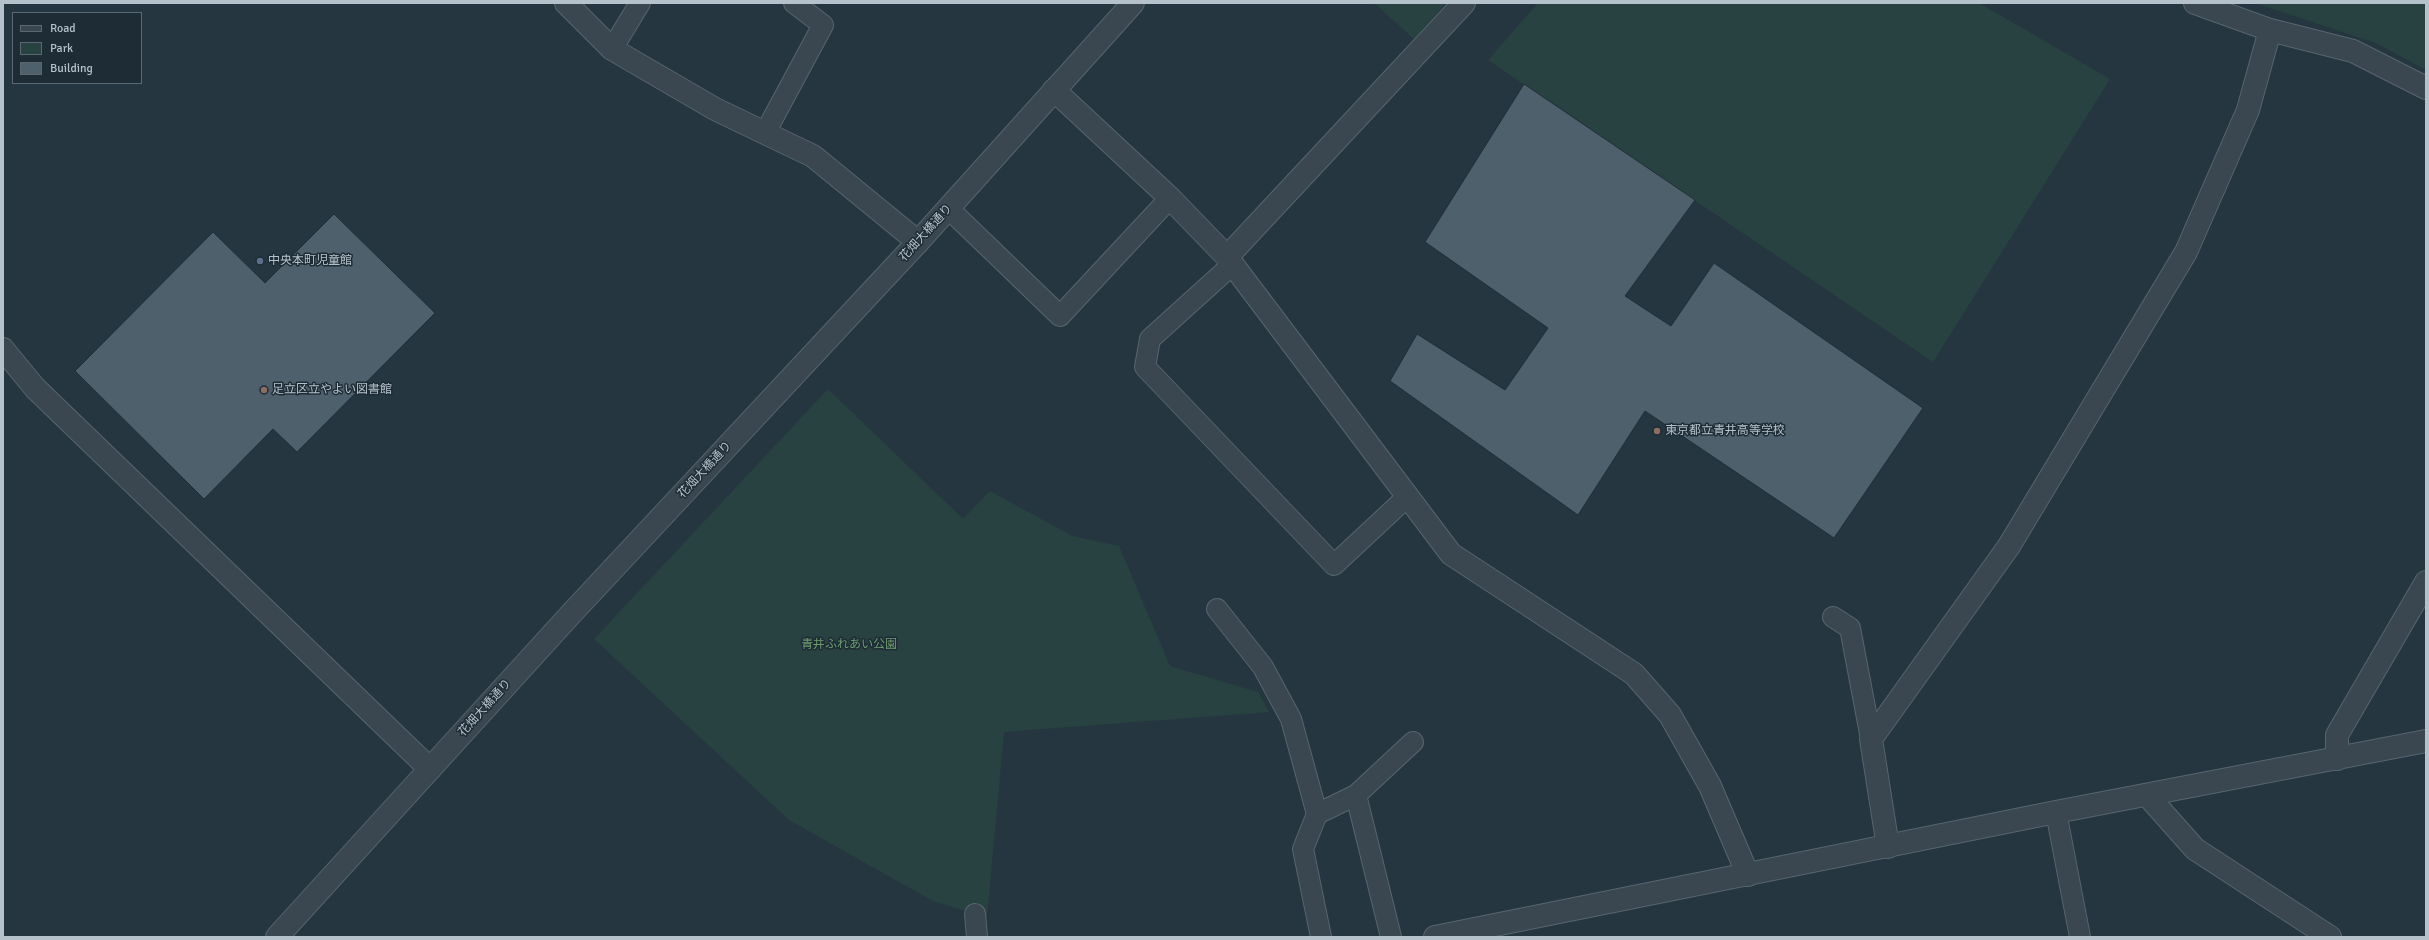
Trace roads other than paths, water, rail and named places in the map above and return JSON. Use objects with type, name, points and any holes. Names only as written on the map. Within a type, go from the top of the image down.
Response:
[{"type":"street","points":[[566,3],[612,49],[715,109],[813,156],[918,242]]},
{"type":"street","name":"花畑大橋通り","points":[[277,937],[570,615],[918,242],[1131,3]]},
{"type":"street","points":[[1230,261],[1464,3]]},
{"type":"street","points":[[2195,3],[2270,30],[2353,50],[2426,88]]},
{"type":"street","points":[[1888,847],[1870,739],[2009,546],[2186,252],[2248,110],[2270,30]]},
{"type":"street","points":[[1054,90],[1170,198],[1230,261],[1452,554],[1634,674],[1670,716],[1710,786],[1748,875]]},
{"type":"street","points":[[3,349],[35,388],[430,769]]},
{"type":"street","points":[[2337,759],[2337,735],[2426,582]]},
{"type":"street","points":[[1435,937],[2056,812],[2426,741]]},
{"type":"street","points":[[2148,795],[2195,848],[2324,935]]},
{"type":"lane","points":[[612,49],[640,3]]},
{"type":"lane","points":[[765,133],[823,25],[794,3]]},
{"type":"lane","points":[[948,208],[1060,316],[1170,198]]},
{"type":"lane","points":[[1230,261],[1150,339],[1145,367],[1334,565],[1408,496]]},
{"type":"lane","points":[[1217,609],[1263,668],[1291,719],[1317,814],[1303,849],[1321,937]]},
{"type":"lane","points":[[1833,617],[1850,628],[1870,739]]},
{"type":"lane","points":[[1317,814],[1356,796],[1413,742]]},
{"type":"lane","points":[[1356,796],[1391,937]]},
{"type":"lane","points":[[2056,812],[2080,937]]},
{"type":"lane","points":[[975,914],[977,937]]},
{"type":"place","name":"中央本町児童館","points":[[260,261]]},
{"type":"place","name":"足立区立やよい図書館","points":[[264,390]]},
{"type":"place","name":"東京都立青井高等学校","points":[[1657,431]]},
{"type":"park label","name":"青井ふれあい公園","points":[[849,645]]}]
